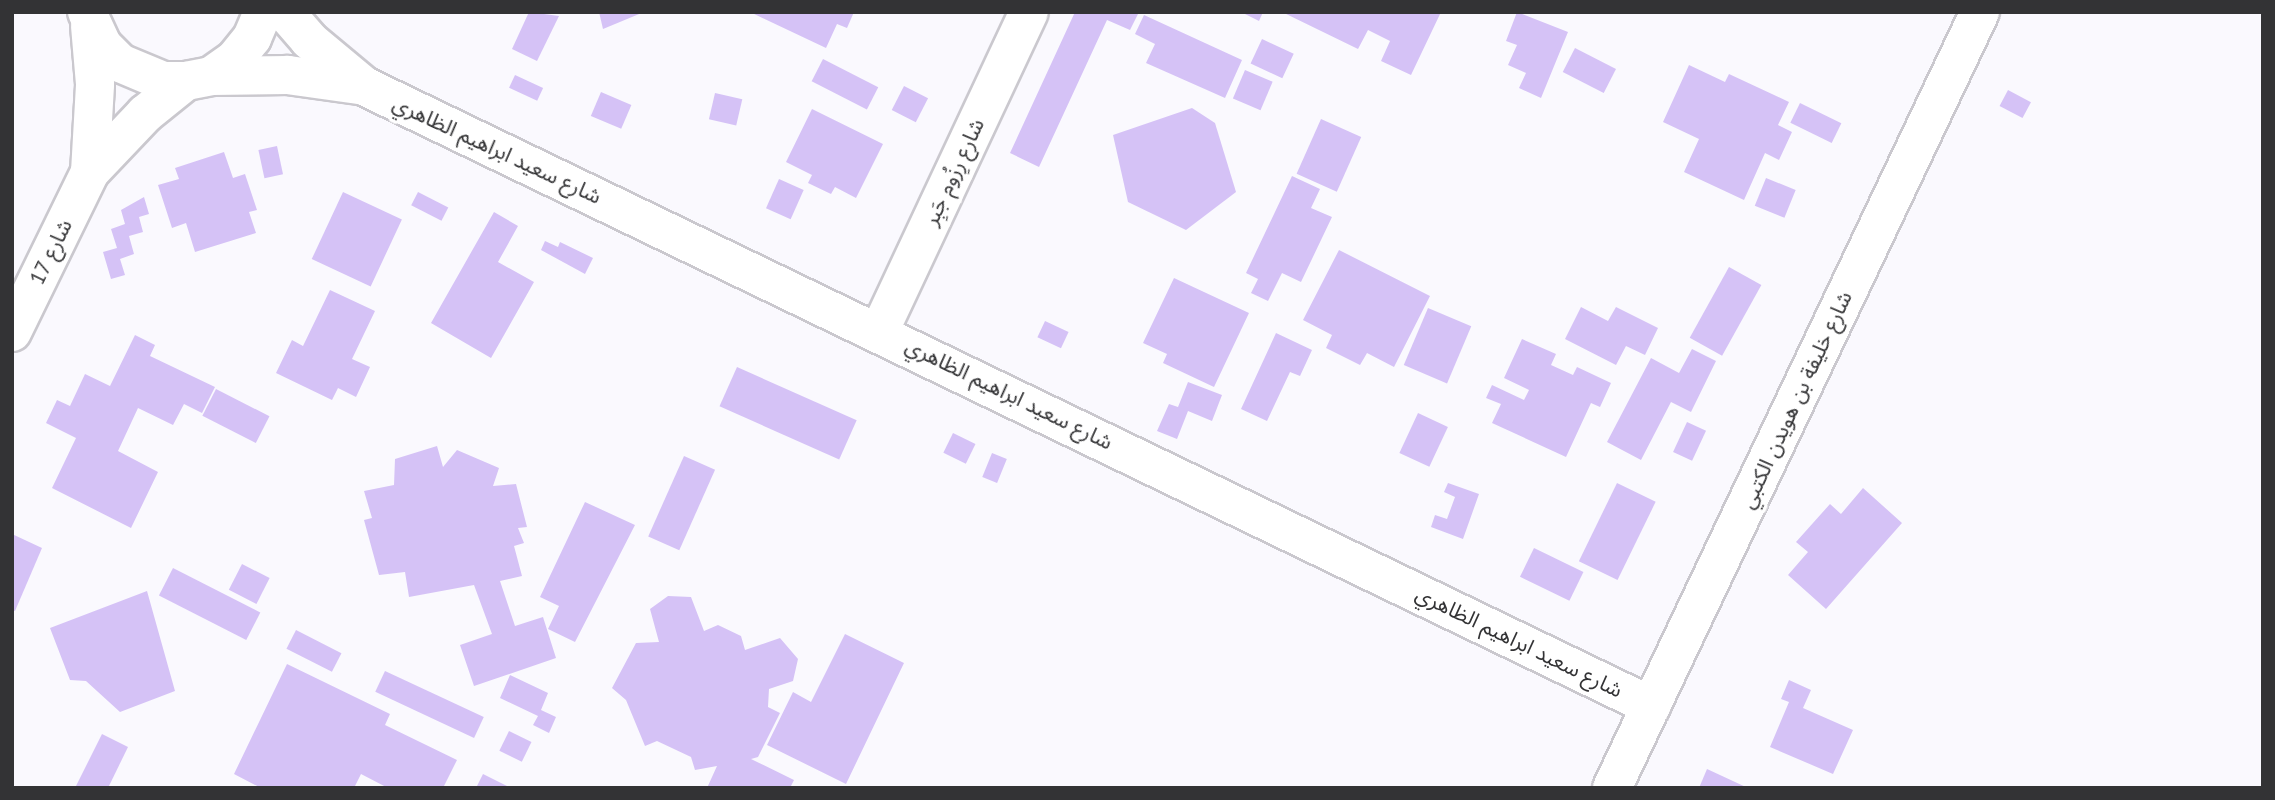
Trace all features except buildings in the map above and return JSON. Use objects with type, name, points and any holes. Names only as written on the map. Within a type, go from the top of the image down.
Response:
[{"type":"street","name":"شارع 17","points":[[12,332],[90,172],[135,123],[199,79],[235,59],[252,38],[263,12]]},
{"type":"street","name":"شارع سعيد ابراهيم الظاهري","points":[[285,12],[318,49],[364,86],[1651,706]]},
{"type":"street","name":"شارع رِزُوم جَبِر","points":[[879,332],[1029,12]]},
{"type":"street","name":"شارع خليفة بن هويدن الكتبي","points":[[1612,788],[1980,12]]},
{"type":"street","name":"شارع 17","points":[[88,19],[95,84],[90,172]]},
{"type":"street","name":"شارع سعيد ابراهيم الظاهري","points":[[88,19],[120,63],[163,81],[288,75],[364,86]]}]
